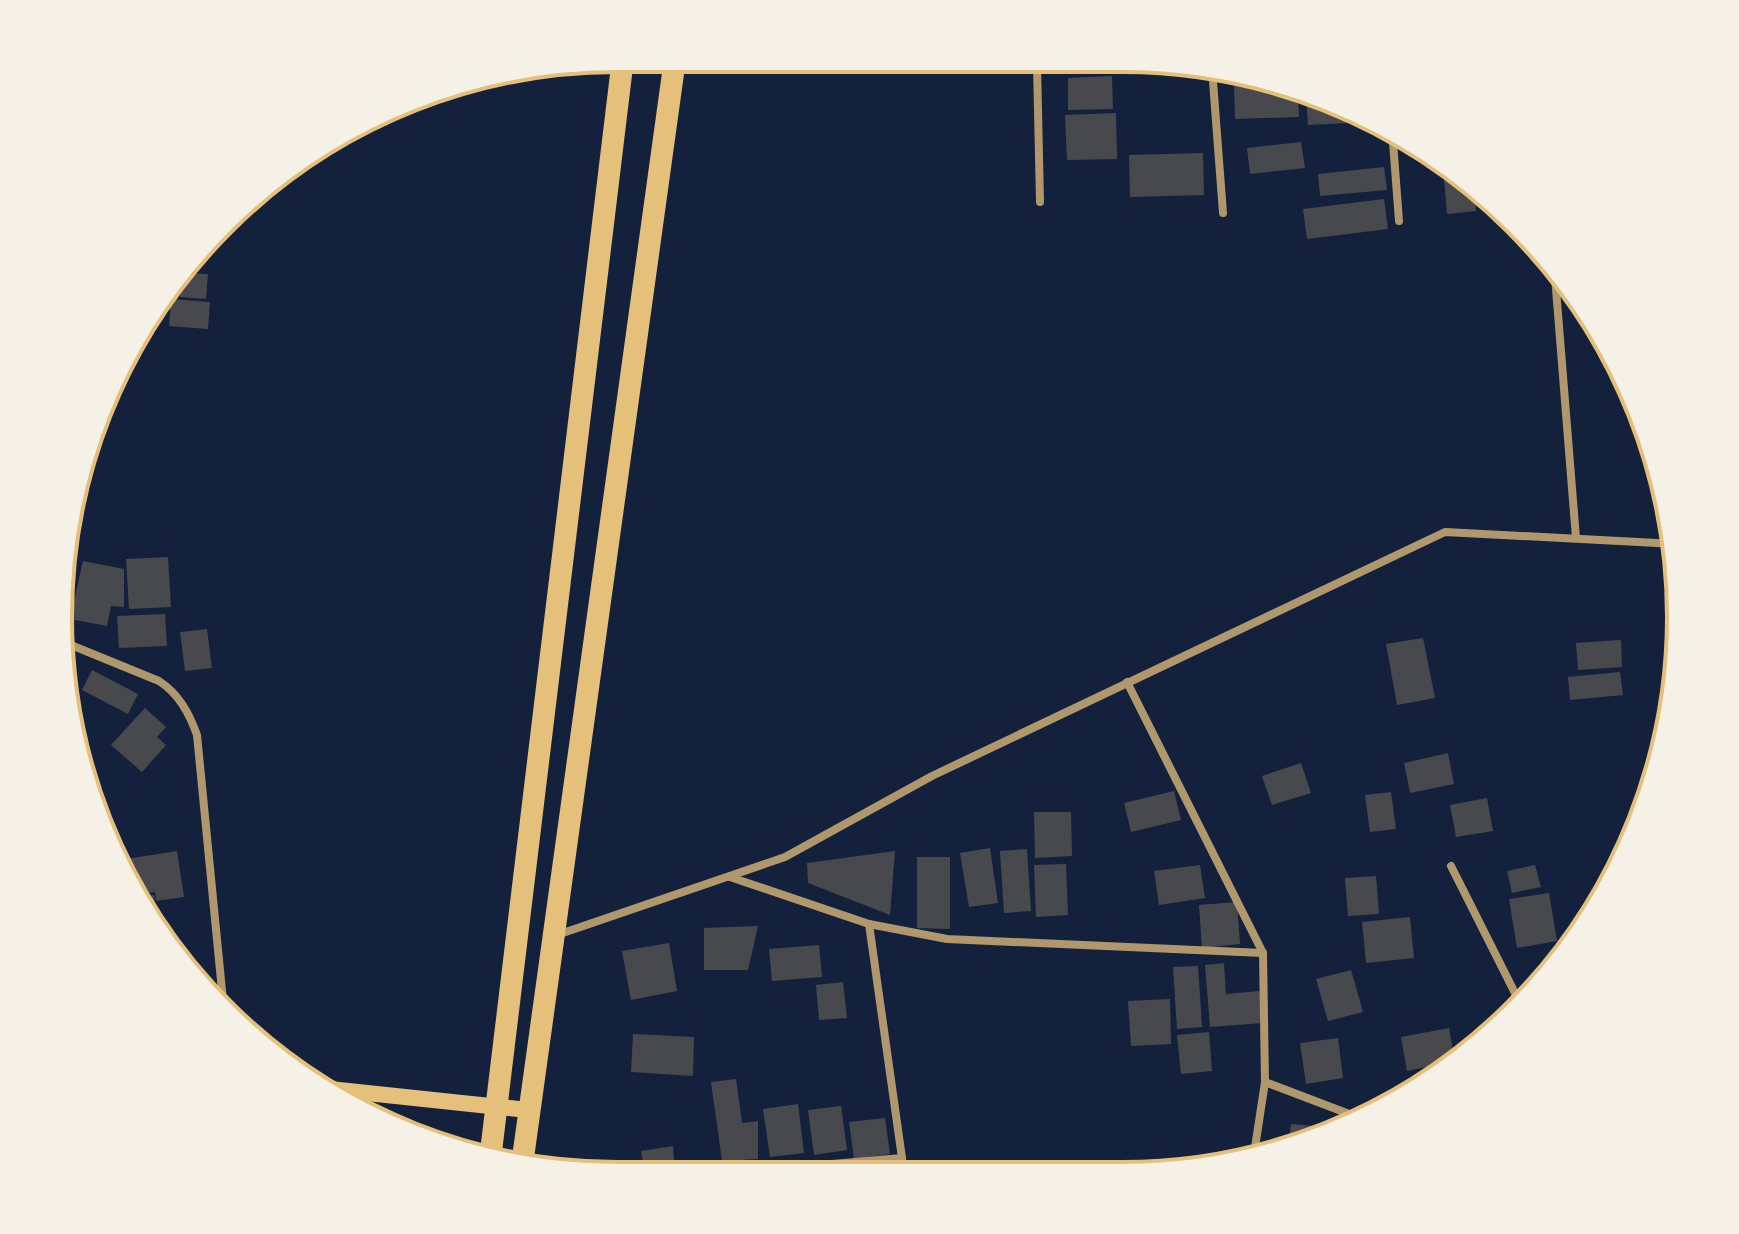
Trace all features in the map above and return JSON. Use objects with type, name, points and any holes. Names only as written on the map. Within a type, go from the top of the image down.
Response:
[{"type":"highway","points":[[491,1147],[621,72]]},
{"type":"highway","points":[[523,1154],[673,72]]},
{"type":"main road","points":[[347,1091],[528,1110]]},
{"type":"street","points":[[1037,72],[1040,202]]},
{"type":"street","points":[[1213,80],[1223,213]]},
{"type":"street","points":[[1393,144],[1399,221]]},
{"type":"street","points":[[1556,288],[1576,538]]},
{"type":"street","points":[[552,937],[785,857],[932,776],[1445,532],[1662,543]]},
{"type":"street","points":[[73,646],[159,681],[171,689],[191,718],[197,735],[222,992]]},
{"type":"street","points":[[1127,682],[1263,953],[1265,1082],[1255,1145]]},
{"type":"street","points":[[1451,866],[1515,993]]},
{"type":"street","points":[[730,877],[869,924],[947,939],[1263,953]]},
{"type":"street","points":[[869,924],[902,1162]]},
{"type":"street","points":[[1265,1082],[1347,1113]]},
{"type":"street","points":[[856,1162],[902,1158]]},
{"type":"building","points":[[1112,76],[1113,109],[1068,110],[1068,78]]},
{"type":"building","points":[[1234,84],[1298,101],[1299,117],[1235,119]]},
{"type":"building","points":[[1307,104],[1352,123],[1308,125]]},
{"type":"building","points":[[1116,113],[1117,159],[1067,160],[1065,115]]},
{"type":"building","points":[[1301,142],[1305,168],[1250,174],[1247,148]]},
{"type":"building","points":[[1203,153],[1204,195],[1130,197],[1129,155]]},
{"type":"building","points":[[1384,167],[1387,190],[1320,196],[1318,174]]},
{"type":"building","points":[[1444,178],[1476,203],[1476,211],[1447,214]]},
{"type":"building","points":[[1384,199],[1388,229],[1307,239],[1303,209]]},
{"type":"building","points":[[194,273],[208,274],[206,299],[180,297],[180,291]]},
{"type":"building","points":[[175,299],[210,302],[208,329],[169,326],[171,305]]},
{"type":"building","points":[[168,557],[171,607],[129,609],[126,559]]},
{"type":"building","points":[[83,561],[124,569],[124,607],[111,606],[107,626],[72,619]]},
{"type":"building","points":[[165,614],[167,646],[119,648],[117,616]]},
{"type":"building","points":[[207,629],[212,668],[185,671],[180,632]]},
{"type":"building","points":[[1423,638],[1435,698],[1397,705],[1386,644]]},
{"type":"building","points":[[1621,640],[1622,667],[1578,670],[1576,643]]},
{"type":"building","points":[[92,670],[138,694],[128,714],[82,690]]},
{"type":"building","points":[[1620,672],[1623,695],[1570,700],[1568,677]]},
{"type":"building","points":[[145,708],[166,727],[157,737],[166,745],[142,772],[111,745]]},
{"type":"building","points":[[1448,753],[1454,784],[1410,793],[1404,763]]},
{"type":"building","points":[[1301,763],[1311,793],[1272,805],[1262,776]]},
{"type":"building","points":[[1174,791],[1181,820],[1131,832],[1124,803]]},
{"type":"building","points":[[1391,792],[1396,829],[1370,832],[1365,795]]},
{"type":"building","points":[[1487,798],[1493,831],[1456,837],[1450,805]]},
{"type":"building","points":[[1034,812],[1071,812],[1072,856],[1035,858]]},
{"type":"building","points":[[990,848],[998,903],[969,907],[960,853]]},
{"type":"building","points":[[1027,849],[1031,911],[1004,913],[1000,851]]},
{"type":"building","points":[[177,851],[184,897],[156,901],[155,892],[147,893],[128,859]]},
{"type":"building","points":[[895,851],[890,915],[808,883],[807,863]]},
{"type":"building","points":[[917,857],[950,857],[950,929],[917,928]]},
{"type":"building","points":[[1066,864],[1068,915],[1036,917],[1034,865]]},
{"type":"building","points":[[1200,865],[1205,898],[1159,905],[1154,871]]},
{"type":"building","points":[[1535,865],[1541,887],[1512,893],[1507,871]]},
{"type":"building","points":[[1376,876],[1379,914],[1348,916],[1345,878]]},
{"type":"building","points":[[1549,893],[1557,941],[1517,948],[1509,899]]},
{"type":"building","points":[[1237,902],[1240,944],[1202,948],[1199,905]]},
{"type":"building","points":[[1410,917],[1414,958],[1366,963],[1362,922]]},
{"type":"building","points":[[758,926],[748,970],[704,970],[704,928]]},
{"type":"building","points":[[669,943],[677,991],[631,1000],[622,951]]},
{"type":"building","points":[[819,945],[822,977],[772,981],[769,949]]},
{"type":"building","points":[[1224,963],[1226,994],[1260,991],[1263,1023],[1210,1027],[1205,965]]},
{"type":"building","points":[[1198,966],[1202,1027],[1177,1029],[1173,967]]},
{"type":"building","points":[[1351,970],[1363,1012],[1328,1021],[1316,979]]},
{"type":"building","points":[[843,982],[847,1018],[819,1020],[816,985]]},
{"type":"building","points":[[1170,999],[1171,1044],[1131,1046],[1128,1001]]},
{"type":"building","points":[[1449,1028],[1453,1050],[1430,1066],[1407,1071],[1401,1037]]},
{"type":"building","points":[[1209,1032],[1212,1071],[1181,1074],[1177,1035]]},
{"type":"building","points":[[633,1034],[694,1037],[693,1076],[631,1072]]},
{"type":"building","points":[[1338,1038],[1343,1078],[1306,1084],[1300,1043]]},
{"type":"building","points":[[736,1079],[742,1123],[758,1121],[758,1159],[722,1161],[711,1082]]},
{"type":"building","points":[[798,1104],[804,1153],[770,1157],[763,1109]]},
{"type":"building","points":[[841,1106],[847,1150],[814,1155],[808,1110]]},
{"type":"building","points":[[885,1118],[890,1154],[854,1159],[849,1122]]},
{"type":"building","points":[[1291,1124],[1316,1126],[1297,1133],[1290,1135]]},
{"type":"building","points":[[673,1146],[674,1162],[643,1162],[641,1151]]}]
